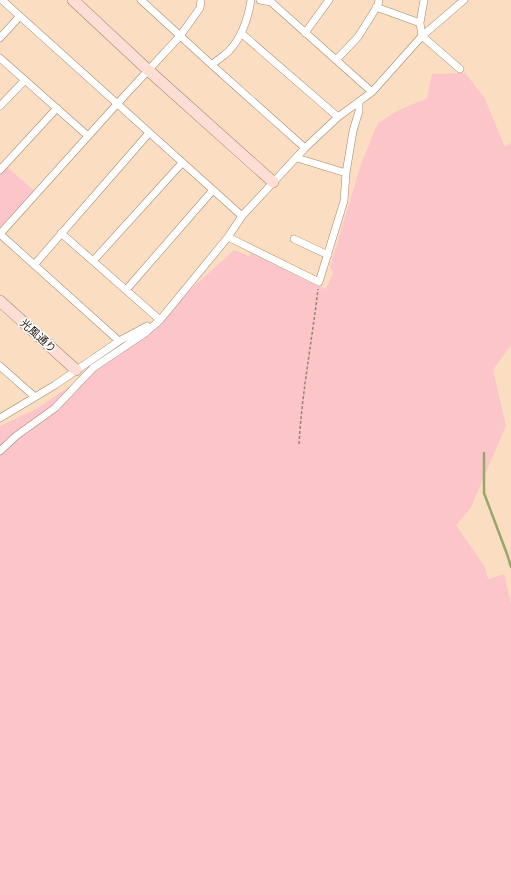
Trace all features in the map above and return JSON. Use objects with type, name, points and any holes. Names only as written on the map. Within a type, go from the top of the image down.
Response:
[{"type":"street","points":[[2,0],[242,216]]},
{"type":"street","points":[[73,0],[148,70],[273,182]]},
{"type":"street","points":[[119,341],[0,234],[180,36],[200,8],[201,0]]},
{"type":"street","points":[[212,65],[229,51],[241,33],[248,16],[251,0]]},
{"type":"street","points":[[260,0],[272,1],[305,33],[372,92]]},
{"type":"street","points":[[305,33],[329,0]]},
{"type":"street","points":[[424,0],[420,23],[422,36],[460,69]]},
{"type":"street","points":[[0,451],[16,436],[55,408],[93,368],[145,333],[160,320],[228,237],[242,216],[305,148],[338,117],[372,92],[422,36],[464,0]]},
{"type":"street","points":[[144,1],[180,36],[305,148]]},
{"type":"street","points":[[336,60],[358,38],[378,3],[420,23]]},
{"type":"street","points":[[0,38],[20,16]]},
{"type":"street","points":[[241,33],[338,117]]},
{"type":"street","points":[[0,58],[88,136]]},
{"type":"street","points":[[0,106],[25,80]]},
{"type":"street","points":[[228,237],[319,282],[344,201],[346,173],[353,131],[359,111],[359,102]]},
{"type":"street","points":[[0,170],[57,108]]},
{"type":"street","points":[[34,265],[149,133]]},
{"type":"street","points":[[296,158],[346,173]]},
{"type":"street","points":[[93,261],[182,163]]},
{"type":"street","points":[[126,290],[213,190]]},
{"type":"street","points":[[61,233],[160,320]]},
{"type":"street","points":[[294,238],[328,254]]},
{"type":"street","name":"光風通り","points":[[0,301],[76,370]]},
{"type":"street","points":[[0,418],[35,397],[119,341],[160,320]]},
{"type":"street","points":[[0,366],[35,397]]},
{"type":"path","points":[[299,444],[301,408],[319,282]]},
{"type":"shaded area","points":[[465,73],[484,97],[505,147],[511,143],[511,345],[493,370],[506,426],[470,509],[456,525],[485,567],[488,579],[504,574],[511,603],[511,895],[0,895],[0,426],[36,409],[125,349],[234,250],[249,256],[251,253],[326,289],[333,273],[330,267],[361,164],[378,123],[397,111],[427,98],[432,74]]},
{"type":"shaded area","points":[[5,165],[37,193],[0,234],[0,170]]},
{"type":"waterway","points":[[484,453],[484,493],[511,567]]}]
